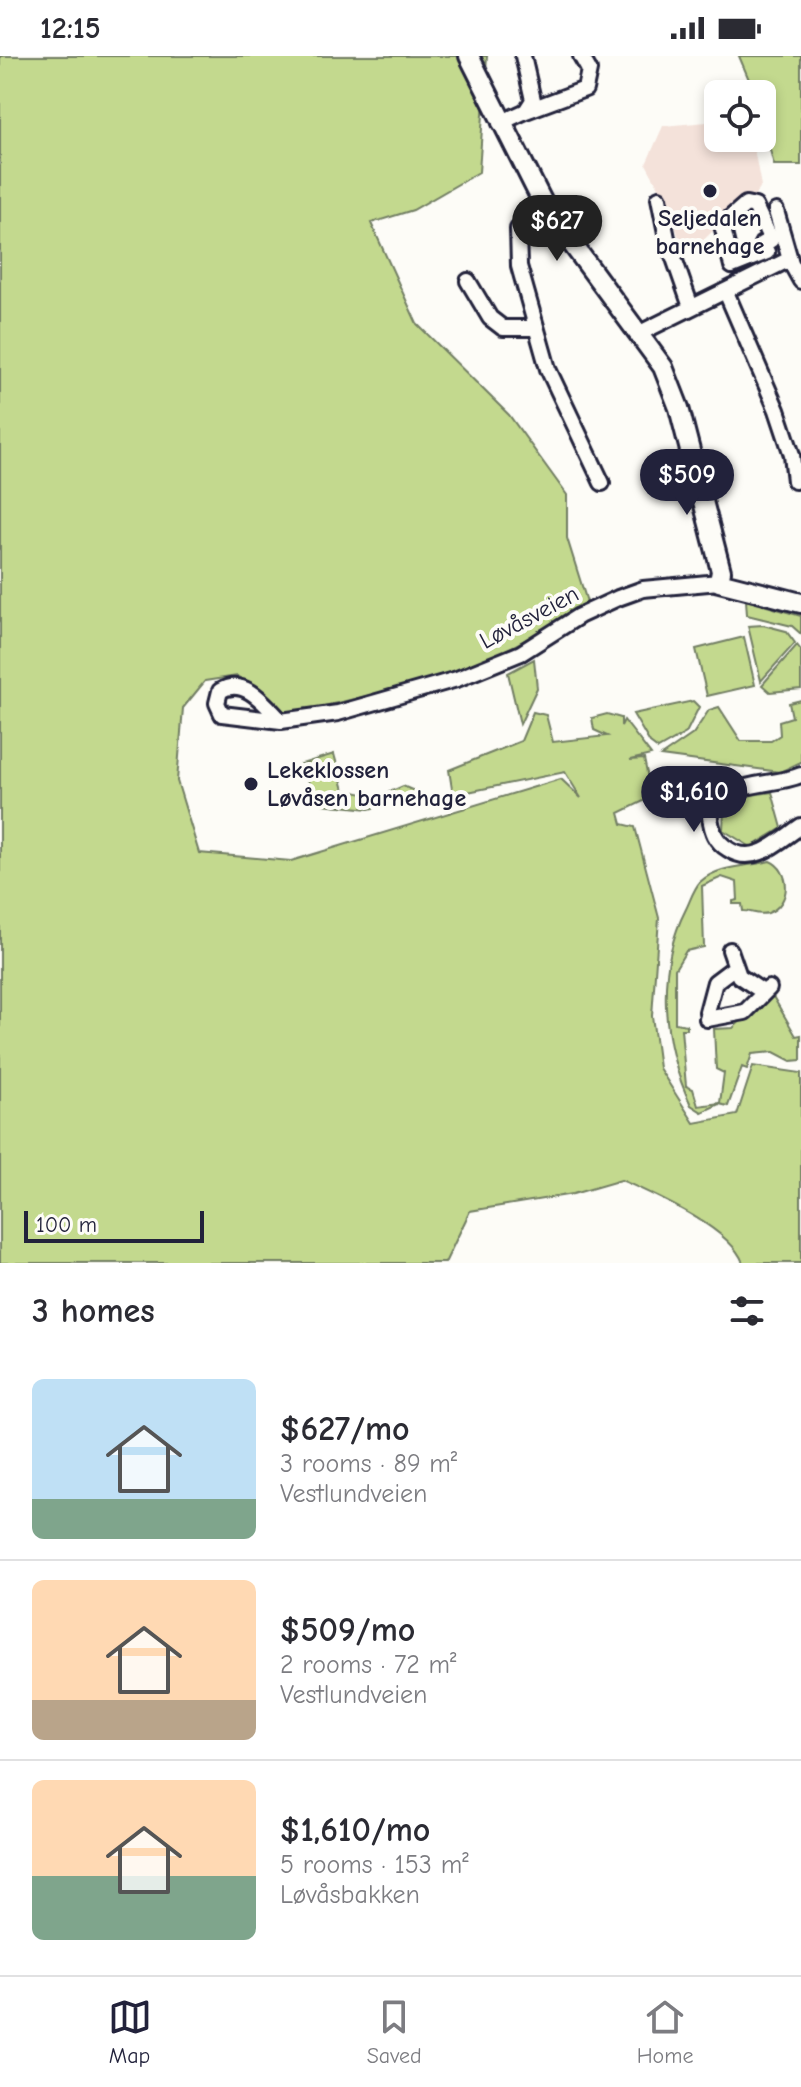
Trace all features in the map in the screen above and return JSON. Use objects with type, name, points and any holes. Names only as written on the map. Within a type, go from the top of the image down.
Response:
[{"type":"main road","points":[[469,56],[500,123],[545,207],[663,367],[679,408],[708,516],[721,571],[719,582]]},
{"type":"main road","name":"Løvåsveien","points":[[719,582],[801,603]]},
{"type":"street","points":[[523,56],[533,100],[526,111]]},
{"type":"street","points":[[500,123],[585,89],[589,76],[581,56]]},
{"type":"street","points":[[659,198],[667,238],[691,307]]},
{"type":"street","points":[[746,204],[755,206],[771,240],[762,244],[767,252],[732,266],[722,225],[746,204]]},
{"type":"street","points":[[545,207],[525,219],[518,229],[516,243],[534,328],[558,393],[602,483]]},
{"type":"street","points":[[776,211],[790,259],[801,281]]},
{"type":"street","points":[[640,333],[790,259]]},
{"type":"street","points":[[468,281],[490,318],[503,328],[534,328]]},
{"type":"street","points":[[726,292],[777,410],[792,455],[795,481]]},
{"type":"street","name":"Løvåsveien","points":[[281,721],[338,713],[457,679],[521,653],[579,616],[643,589],[719,582]]},
{"type":"street","points":[[801,775],[768,785],[735,788],[721,797],[710,817],[714,836],[721,845],[745,857],[758,854],[801,826]]},
{"type":"street","points":[[730,950],[743,981],[766,990],[745,1012],[707,1015],[715,982],[735,967]]},
{"type":"shaded area","name":"Seljedalen barnehage","points":[[704,122],[704,152],[755,152],[761,186],[755,195],[756,205],[717,218],[711,226],[714,230],[685,258],[669,206],[646,164],[663,126]]},
{"type":"green space","points":[[0,56],[487,56],[479,172],[413,210],[371,223],[417,324],[509,415],[567,495],[567,538],[587,602],[529,638],[472,665],[411,685],[288,714],[237,676],[205,681],[183,708],[177,781],[199,853],[291,861],[561,779],[581,798],[565,772],[453,795],[449,770],[521,741],[533,712],[546,715],[553,742],[607,736],[594,730],[592,718],[607,714],[621,718],[621,726],[624,720],[651,755],[630,760],[644,759],[652,797],[619,813],[622,824],[635,827],[659,918],[652,1016],[659,1068],[694,1123],[737,1115],[753,1066],[801,1073],[801,1263],[743,1263],[736,1250],[708,1225],[621,1180],[573,1194],[470,1211],[445,1263],[0,1263]]},
{"type":"green space","points":[[739,56],[801,56],[801,165],[774,165],[771,152],[776,152],[776,80],[749,80]]},
{"type":"green space","points":[[746,600],[801,616],[801,634],[792,626],[747,615]]},
{"type":"green space","points":[[763,625],[786,631],[795,643],[761,681],[748,626]]},
{"type":"green space","points":[[744,637],[755,685],[707,696],[696,649]]},
{"type":"green space","points":[[797,645],[801,650],[801,689],[770,692],[762,685]]},
{"type":"green space","points":[[534,659],[537,688],[520,724],[508,673]]},
{"type":"green space","points":[[801,700],[801,762],[780,772],[661,756],[693,734],[709,710],[719,707],[741,741],[771,741],[780,735],[779,721],[792,717],[789,703]]},
{"type":"green space","points":[[693,701],[699,707],[686,733],[658,749],[650,743],[633,714]]},
{"type":"green space","points":[[334,754],[344,790],[378,797],[403,786],[424,795],[369,809],[322,804],[298,765]]},
{"type":"green space","points":[[772,792],[782,828],[751,847],[723,830],[724,810],[744,796]]},
{"type":"green space","points":[[770,861],[782,872],[786,887],[781,902],[768,913],[743,911],[742,904],[733,904],[738,900],[737,882],[722,877],[702,886],[704,947],[686,951],[675,969],[675,1023],[687,1025],[687,1029],[681,1029],[686,1086],[693,1089],[698,1106],[720,1103],[724,1073],[716,1069],[714,1029],[733,1028],[771,993],[796,1036],[801,1035],[801,1060],[791,1061],[774,1052],[752,1054],[747,1069],[742,1067],[728,1106],[719,1104],[702,1112],[691,1105],[681,1082],[668,1033],[666,982],[676,932],[694,891],[707,876],[724,869]]},
{"type":"place","name":"Seljedalen barnehage","points":[[710,191]]},
{"type":"place","name":"Lekeklossen Løvåsen barnehage","points":[[251,784]]}]
